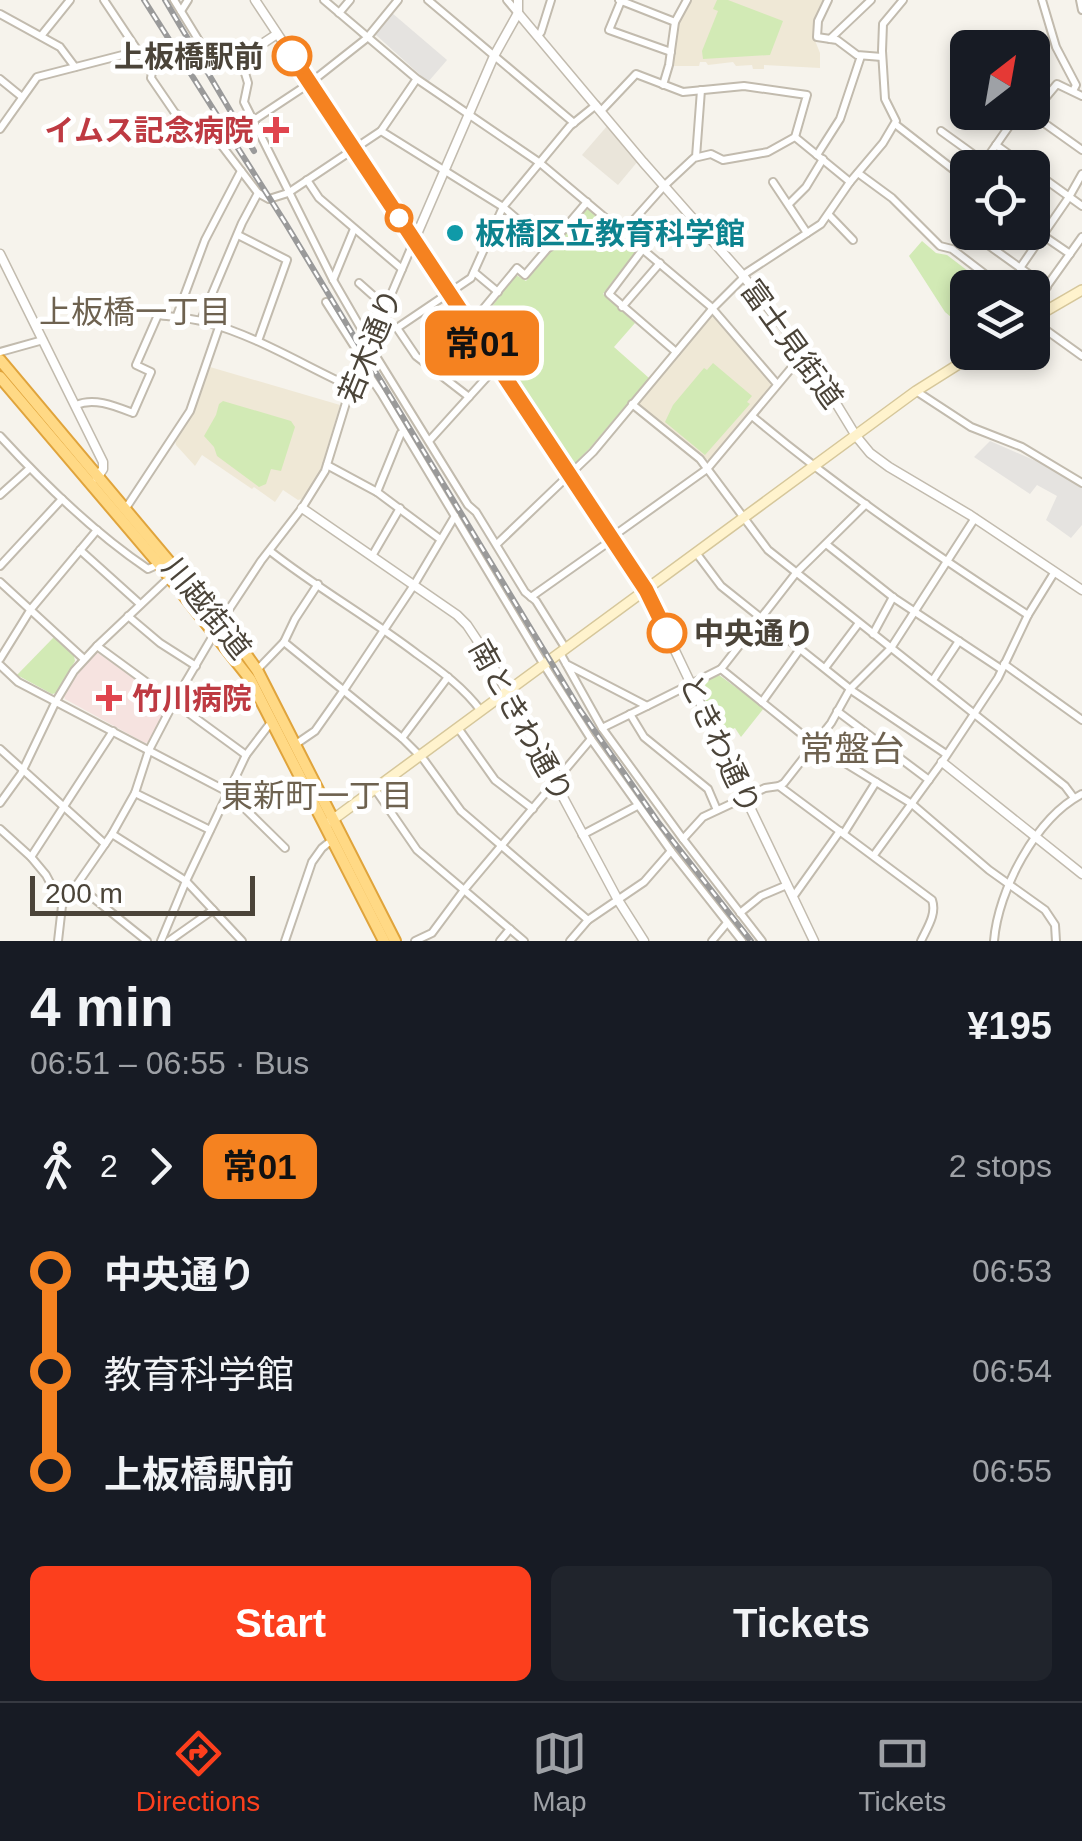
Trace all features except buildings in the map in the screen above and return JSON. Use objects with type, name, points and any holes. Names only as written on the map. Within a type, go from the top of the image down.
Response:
[{"type":"highway","name":"川越街道","points":[[0,360],[159,564],[173,574]]},
{"type":"highway","name":"川越街道","points":[[0,377],[126,510],[173,574],[257,670],[296,744],[330,823]]},
{"type":"highway","name":"川越街道","points":[[218,628],[394,941]]},
{"type":"highway","name":"川越街道","points":[[337,837],[384,941]]},
{"type":"main road","points":[[1050,307],[1080,293]]},
{"type":"main road","points":[[330,823],[950,370]]},
{"type":"street","points":[[41,36],[70,0]]},
{"type":"street","points":[[104,0],[175,113],[218,142],[258,193],[269,199],[288,193],[381,131],[416,79]]},
{"type":"street","points":[[174,0],[201,44],[210,52],[227,51],[238,60],[247,78],[244,102],[332,280],[468,505],[531,597],[563,651],[568,672],[602,728],[762,941]]},
{"type":"street","points":[[181,11],[188,0]]},
{"type":"street","name":"ときわ通り","points":[[255,0],[646,590],[814,941]]},
{"type":"street","points":[[324,0],[416,79],[540,162],[713,308],[777,384]]},
{"type":"street","points":[[339,13],[350,0]]},
{"type":"street","points":[[254,120],[367,38],[398,0]]},
{"type":"street","points":[[428,0],[574,123]]},
{"type":"street","name":"富士見街道","points":[[507,0],[743,276],[804,353],[870,453],[1082,590]]},
{"type":"street","name":"若木通り","points":[[62,906],[112,834],[135,793],[149,750],[218,628],[302,508],[327,465],[351,387],[494,56],[518,13],[518,0]]},
{"type":"street","points":[[538,36],[552,0]]},
{"type":"street","points":[[670,52],[609,30],[619,0],[675,22]]},
{"type":"street","points":[[662,85],[675,22],[687,0]]},
{"type":"street","points":[[828,0],[818,21],[816,37],[837,40],[861,56],[882,57]]},
{"type":"street","points":[[829,40],[871,0]]},
{"type":"street","points":[[497,544],[593,452],[743,276],[821,224],[895,124],[886,100],[882,57],[884,24],[902,0]]},
{"type":"street","points":[[1042,0],[1056,47],[1076,85],[1073,91]]},
{"type":"street","points":[[1080,0],[1082,10]]},
{"type":"street","points":[[0,14],[60,48],[75,67]]},
{"type":"street","points":[[238,60],[278,34]]},
{"type":"street","points":[[0,129],[37,77],[138,51]]},
{"type":"street","points":[[789,204],[800,195],[840,119],[861,56]]},
{"type":"street","points":[[397,328],[471,278],[503,207],[574,123],[599,108],[636,74],[683,92],[744,86],[808,95],[795,137],[768,152],[723,160],[711,154],[696,157],[623,232]]},
{"type":"street","points":[[0,80],[22,97]]},
{"type":"street","points":[[1050,89],[1062,85],[1082,96]]},
{"type":"street","points":[[696,157],[701,90]]},
{"type":"street","points":[[895,124],[950,168]]},
{"type":"street","points":[[1050,127],[1082,150]]},
{"type":"street","points":[[992,150],[1006,130]]},
{"type":"street","points":[[381,131],[503,207],[550,246]]},
{"type":"street","points":[[942,131],[964,150]]},
{"type":"street","points":[[795,137],[850,182]]},
{"type":"street","points":[[996,144],[1004,150]]},
{"type":"street","points":[[176,318],[205,240],[241,171]]},
{"type":"street","points":[[858,173],[892,198],[940,246],[952,249],[979,270]]},
{"type":"street","points":[[1050,225],[1082,174]]},
{"type":"street","points":[[306,180],[319,198],[402,269]]},
{"type":"street","points":[[773,182],[807,233]]},
{"type":"street","points":[[1050,183],[1082,206]]},
{"type":"street","points":[[201,320],[258,193]]},
{"type":"street","points":[[470,325],[517,268],[525,275],[587,202]]},
{"type":"street","points":[[828,214],[853,240]]},
{"type":"street","points":[[332,280],[354,229]]},
{"type":"street","points":[[238,234],[287,260],[258,341]]},
{"type":"street","points":[[1050,282],[1082,237]]},
{"type":"street","points":[[1050,240],[1070,254]]},
{"type":"street","points":[[643,249],[610,292],[611,298],[676,352]]},
{"type":"street","points":[[994,250],[1023,270]]},
{"type":"street","points":[[1020,268],[1033,250]]},
{"type":"street","points":[[0,254],[103,462],[104,467],[94,480]]},
{"type":"street","points":[[622,307],[660,264]]},
{"type":"street","points":[[474,272],[498,292]]},
{"type":"street","points":[[359,283],[386,306]]},
{"type":"street","points":[[326,302],[592,739],[637,806],[742,941]]},
{"type":"street","points":[[76,405],[94,402],[133,413],[151,372],[136,365],[158,315],[201,320],[258,341],[351,387]]},
{"type":"street","points":[[380,320],[397,328],[416,356],[469,397]]},
{"type":"street","points":[[126,510],[190,411],[220,327]]},
{"type":"street","points":[[1050,329],[1082,356]]},
{"type":"street","points":[[0,352],[43,340]]},
{"type":"street","points":[[531,597],[707,468],[804,353]]},
{"type":"street","points":[[428,440],[497,366]]},
{"type":"street","points":[[916,391],[971,427],[1022,446],[1082,483]]},
{"type":"street","points":[[632,404],[700,459],[768,550],[1080,797],[1048,819],[1011,887],[996,941]]},
{"type":"street","points":[[752,416],[814,468],[1028,615]]},
{"type":"street","points":[[377,492],[404,432]]},
{"type":"street","points":[[0,436],[97,530],[148,568],[159,564]]},
{"type":"street","points":[[327,465],[377,492],[440,538]]},
{"type":"street","points":[[0,496],[30,468]]},
{"type":"street","points":[[0,566],[62,500]]},
{"type":"street","points":[[602,728],[721,669],[796,573],[866,504]]},
{"type":"street","name":"南ときわ通り","points":[[302,508],[467,625],[488,655],[582,835],[644,941]]},
{"type":"street","points":[[372,556],[400,508]]},
{"type":"street","points":[[296,744],[314,730],[344,690],[455,516]]},
{"type":"street","points":[[683,839],[698,822],[717,810],[766,788],[780,786],[850,689],[891,648],[975,518]]},
{"type":"street","points":[[97,530],[31,609],[0,662],[18,682],[228,792],[284,848]]},
{"type":"street","points":[[826,544],[914,612],[1082,720]]},
{"type":"street","points":[[80,550],[140,604]]},
{"type":"street","points":[[270,551],[385,629],[448,677],[481,711]]},
{"type":"street","points":[[697,554],[721,586],[944,758],[1082,874]]},
{"type":"street","points":[[874,856],[974,713],[1054,573]]},
{"type":"street","points":[[0,803],[23,770],[56,702],[84,659],[173,574]]},
{"type":"street","points":[[0,582],[84,659]]},
{"type":"street","points":[[257,670],[284,642],[318,584]]},
{"type":"street","points":[[874,634],[893,597]]},
{"type":"street","points":[[128,616],[160,644],[196,666]]},
{"type":"street","points":[[825,668],[859,623]]},
{"type":"street","points":[[932,680],[960,640]]},
{"type":"street","points":[[284,642],[402,738],[461,812],[588,920]]},
{"type":"street","points":[[97,646],[246,755]]},
{"type":"street","points":[[762,702],[800,649]]},
{"type":"street","points":[[566,664],[648,706]]},
{"type":"street","points":[[721,669],[814,744],[912,804],[1011,887],[1045,910],[1052,917],[1056,941]]},
{"type":"street","points":[[402,738],[448,677]]},
{"type":"street","points":[[837,712],[929,780]]},
{"type":"street","points":[[630,714],[644,737],[708,789],[717,810]]},
{"type":"street","points":[[161,941],[246,755],[272,720]]},
{"type":"street","points":[[458,728],[495,780],[533,810]]},
{"type":"street","points":[[31,857],[113,731]]},
{"type":"street","points":[[416,941],[432,938],[464,890],[592,739]]},
{"type":"street","points":[[0,749],[104,844]]},
{"type":"street","points":[[793,897],[876,782]]},
{"type":"street","points":[[780,786],[932,900],[933,915],[921,941]]},
{"type":"street","points":[[374,789],[418,850],[524,941]]},
{"type":"street","points":[[135,793],[210,830]]},
{"type":"street","points":[[582,835],[637,806]]},
{"type":"street","points":[[0,829],[46,875],[62,906],[58,941]]},
{"type":"street","points":[[112,834],[186,881],[242,941]]},
{"type":"street","points":[[285,941],[312,862],[337,837]]},
{"type":"street","points":[[570,941],[588,920],[644,882],[671,851]]},
{"type":"street","points":[[740,913],[761,896],[787,884]]},
{"type":"street","points":[[78,885],[148,941]]},
{"type":"street","points":[[168,941],[213,910]]},
{"type":"street","points":[[712,941],[727,923]]},
{"type":"street","points":[[500,941],[510,929]]},
{"type":"shaded area","points":[[690,0],[826,0],[815,20],[820,68],[764,65],[764,69],[753,69],[752,65],[736,66],[733,62],[673,66],[679,21]]},
{"type":"shaded area","points":[[392,13],[447,60],[428,82],[375,34]]},
{"type":"shaded area","points":[[608,125],[638,161],[618,185],[582,155]]},
{"type":"shaded area","points":[[710,316],[771,386],[709,460],[638,405],[638,401]]},
{"type":"shaded area","points":[[210,367],[340,405],[319,475],[302,499],[283,490],[275,502],[202,455],[195,466],[176,445]]},
{"type":"shaded area","points":[[990,441],[1061,472],[1082,487],[1082,525],[1071,538],[1046,520],[1057,496],[1037,485],[1030,494],[974,457]]},
{"type":"shaded area","name":"竹川病院","points":[[95,651],[156,694],[151,703],[165,712],[149,742],[65,699],[79,670]]},
{"type":"green space","points":[[717,0],[728,0],[783,21],[770,55],[703,59],[702,51],[718,11],[713,9]]},
{"type":"green space","points":[[590,209],[635,247],[636,251],[603,294],[635,323],[614,347],[649,378],[573,465],[477,326],[516,275],[526,281],[585,210]]},
{"type":"green space","points":[[922,241],[967,270],[950,270],[950,316],[945,312],[909,256]]},
{"type":"green space","points":[[713,363],[752,396],[747,402],[750,404],[705,455],[665,422],[673,405],[704,368],[707,370]]},
{"type":"green space","points":[[223,401],[291,421],[295,427],[281,471],[271,469],[266,484],[259,487],[217,456],[204,436]]},
{"type":"green space","points":[[54,637],[75,661],[57,693],[52,694],[17,675]]},
{"type":"green space","points":[[719,675],[764,708],[741,737],[735,728],[722,734],[698,685]]},
{"type":"railway","points":[[144,0],[286,224],[580,710],[658,822],[751,941]]},
{"type":"railway","points":[[165,0],[254,151]]},
{"type":"bus line","name":"常01","points":[[292,56],[646,590],[667,633]]},
{"type":"place","name":"上板橋駅前","points":[[292,56]]},
{"type":"place","name":"イムス記念病院","points":[[276,130]]},
{"type":"place","name":"板橋区立教育科学館","points":[[455,233]]},
{"type":"place","name":"中央通り","points":[[667,633]]},
{"type":"place","name":"竹川病院","points":[[109,698]]},
{"type":"district","name":"上板橋一丁目","points":[[135,312]]},
{"type":"district","name":"常盤台","points":[[852,748]]},
{"type":"district","name":"東新町一丁目","points":[[317,796]]}]
